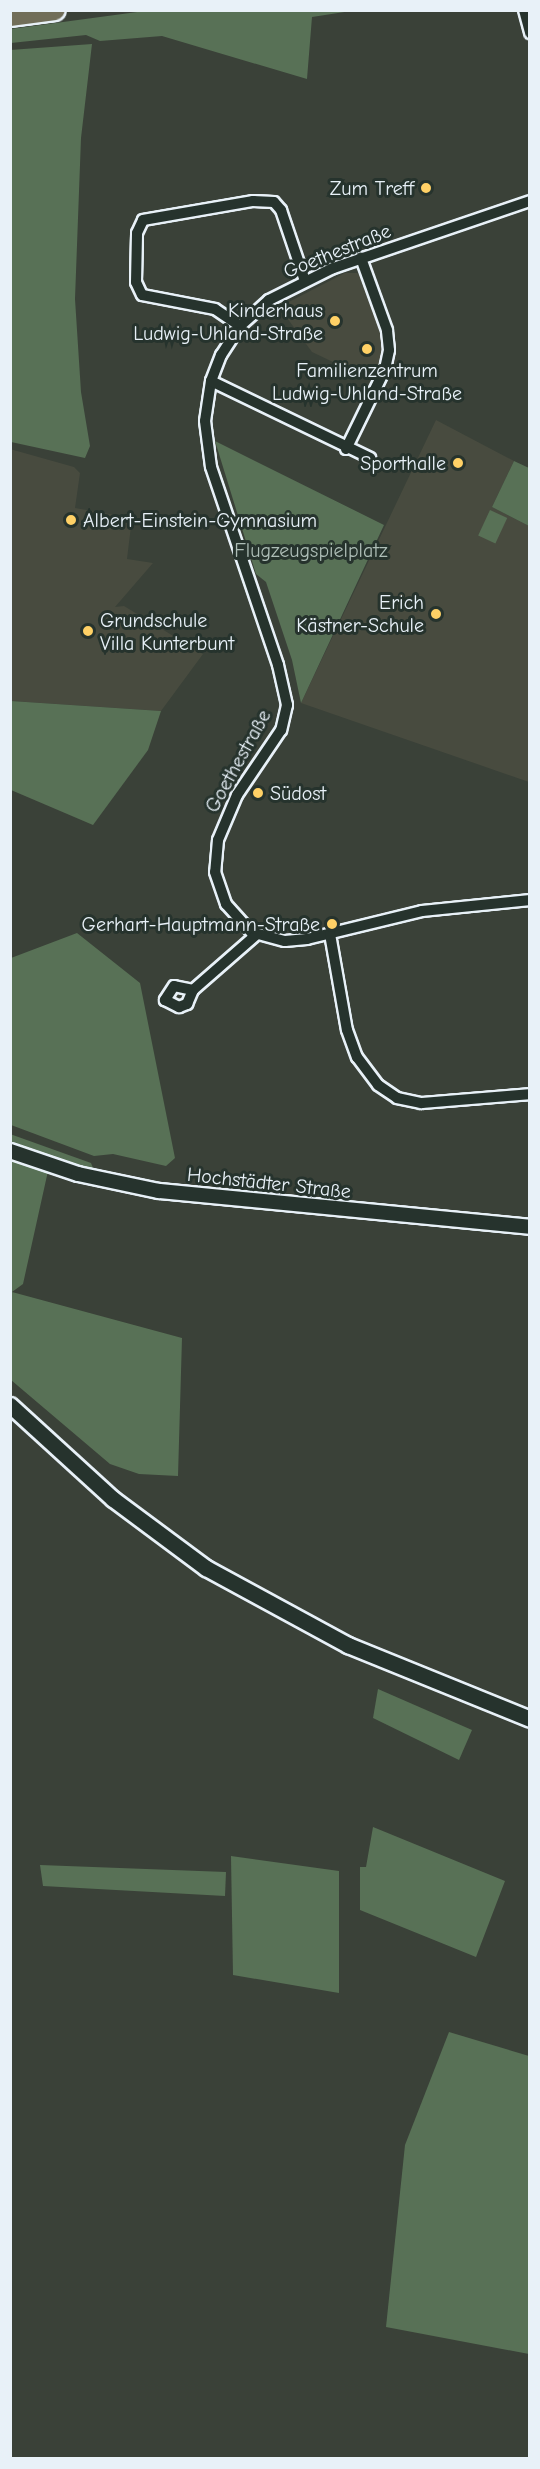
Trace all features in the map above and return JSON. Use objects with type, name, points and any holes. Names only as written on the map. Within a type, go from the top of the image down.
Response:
[{"type":"highway","points":[[10,16],[55,10]]},
{"type":"main road","points":[[10,1405],[113,1500],[206,1568],[348,1645],[530,1719]]},
{"type":"street","points":[[524,10],[530,33]]},
{"type":"street","points":[[240,326],[215,309],[142,295],[136,282],[137,233],[143,220],[253,201],[274,202],[281,210],[305,281]]},
{"type":"street","name":"Goethestraße","points":[[256,935],[234,916],[220,892],[216,851],[231,807],[280,730],[286,705],[278,665],[207,453],[205,421],[211,381],[221,355],[240,326],[269,300],[305,281],[361,258],[530,201]]},
{"type":"street","points":[[346,448],[385,369],[389,350],[387,330],[361,258]]},
{"type":"street","points":[[211,381],[370,458]]},
{"type":"street","points":[[193,990],[256,935],[295,941],[433,909],[530,900]]},
{"type":"street","points":[[330,934],[347,1030],[357,1057],[378,1085],[397,1098],[421,1103],[530,1094]]},
{"type":"street","name":"Hochstädter Straße","points":[[10,1151],[78,1174],[159,1191],[530,1227]]},
{"type":"shaded area","points":[[345,273],[357,273],[364,279],[382,330],[382,365],[373,381],[312,352],[279,307]]},
{"type":"shaded area","name":"Erich Kästner-Schule","points":[[436,420],[514,461],[492,507],[529,526],[529,782],[301,703]]},
{"type":"shaded area","name":"Grundschule Villa Kunterbunt","points":[[10,449],[74,467],[80,473],[75,508],[132,518],[127,559],[153,563],[115,607],[124,606],[203,654],[161,711],[11,701]]},
{"type":"green space","points":[[152,10],[351,11],[312,17],[307,79],[162,36],[100,41],[86,35],[11,43],[11,29]]},
{"type":"green space","points":[[92,44],[81,138],[75,299],[81,392],[90,446],[85,458],[11,442],[10,50]]},
{"type":"green space","name":"Flugzeugspielplatz","points":[[215,441],[384,525],[301,703],[292,660],[266,582],[256,574]]},
{"type":"green space","points":[[514,461],[529,468],[529,526],[492,507]]},
{"type":"green space","points":[[490,510],[507,518],[495,543],[478,535]]},
{"type":"green space","points":[[10,701],[161,711],[148,750],[93,825],[11,790]]},
{"type":"green space","points":[[77,933],[140,983],[175,1158],[166,1166],[113,1154],[94,1156],[11,1125],[11,958]]},
{"type":"green space","points":[[10,1134],[91,1163],[95,1173],[11,1146]]},
{"type":"green space","points":[[11,1157],[48,1171],[23,1284],[12,1292],[182,1338],[178,1476],[139,1474],[110,1464],[11,1380]]},
{"type":"green space","points":[[175,1184],[529,1221],[528,1227],[174,1190]]},
{"type":"green space","points":[[378,1689],[472,1730],[459,1760],[373,1718]]},
{"type":"green space","points":[[373,1827],[505,1881],[476,1957],[360,1910],[360,1867],[366,1867]]},
{"type":"green space","points":[[231,1856],[339,1871],[339,1993],[233,1975]]},
{"type":"green space","points":[[40,1865],[226,1872],[225,1896],[43,1886]]},
{"type":"green space","points":[[449,2032],[529,2056],[529,2354],[386,2327],[405,2145]]},
{"type":"place","name":"Zum Treff","points":[[426,188]]},
{"type":"place","name":"Kinderhaus Ludwig-Uhland-Straße","points":[[335,321]]},
{"type":"place","name":"Familienzentrum Ludwig-Uhland-Straße","points":[[367,349]]},
{"type":"place","name":"Sporthalle","points":[[458,463]]},
{"type":"place","name":"Albert-Einstein-Gymnasium","points":[[71,520]]},
{"type":"place","name":"Erich Kästner-Schule","points":[[436,614]]},
{"type":"place","name":"Grundschule Villa Kunterbunt","points":[[88,631]]},
{"type":"place","name":"Südost","points":[[258,793]]},
{"type":"place","name":"Gerhart-Hauptmann-Straße","points":[[332,924]]}]
